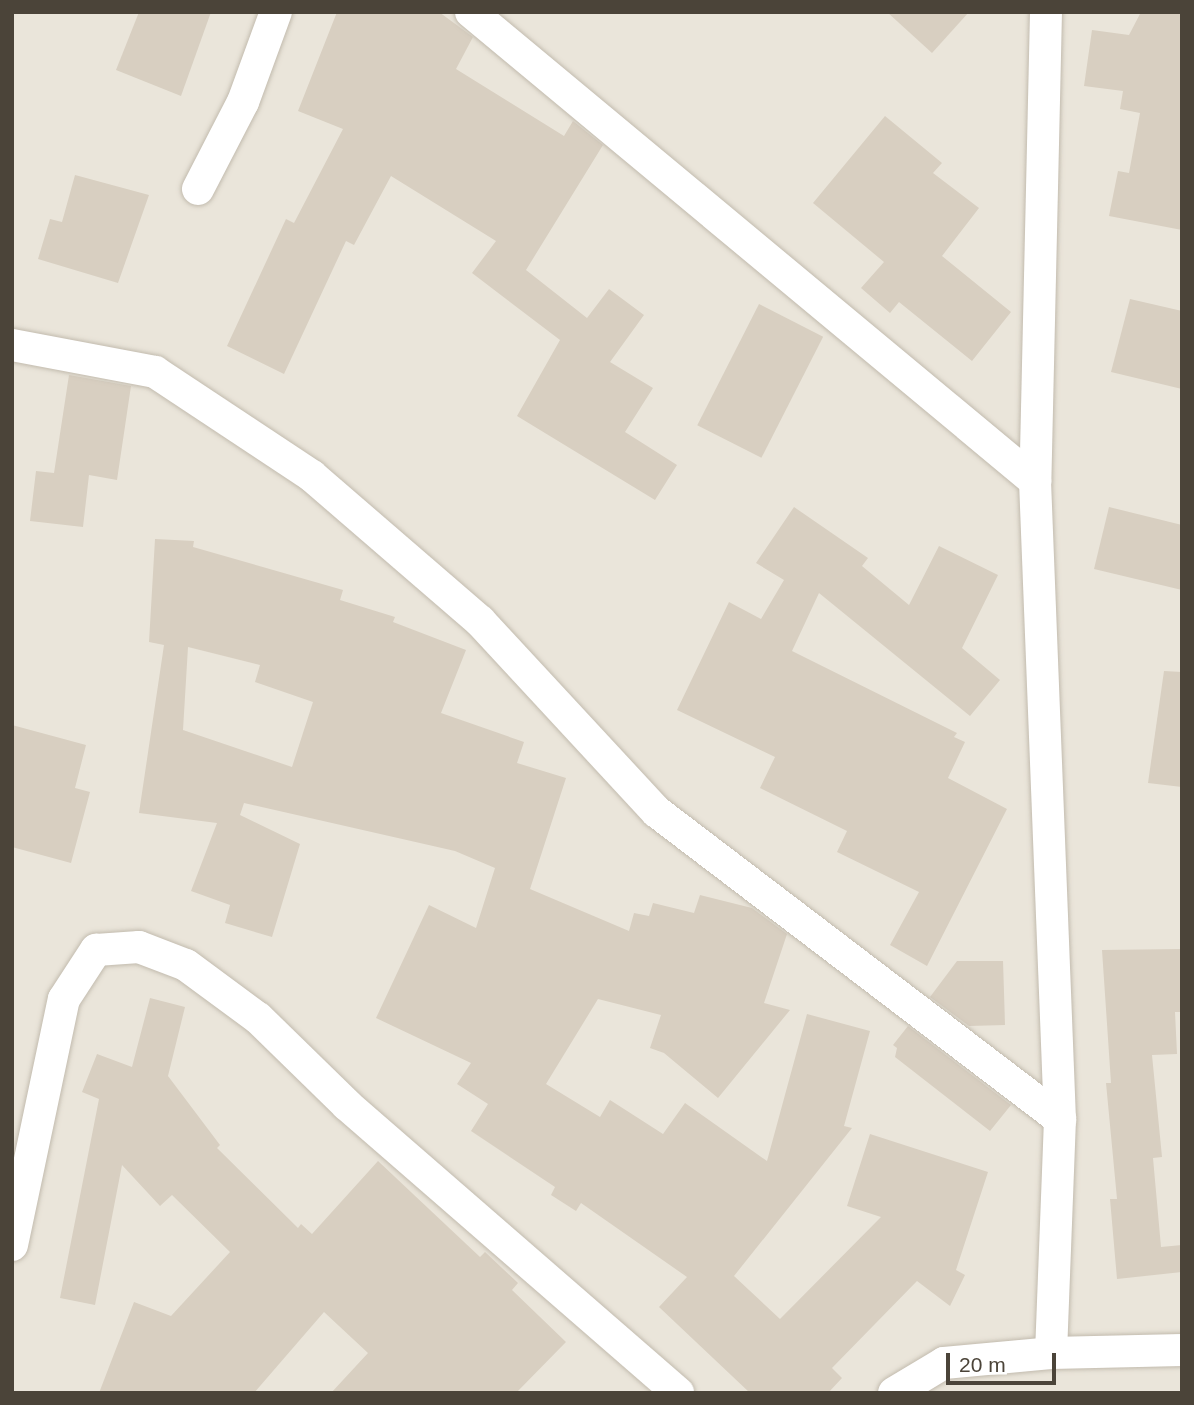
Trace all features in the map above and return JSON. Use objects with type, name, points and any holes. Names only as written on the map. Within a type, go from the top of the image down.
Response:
[{"type":"street","points":[[198,189],[243,102],[276,12]]},
{"type":"street","points":[[471,12],[1035,481]]},
{"type":"street","points":[[1046,12],[1035,481],[1060,1119],[1051,1353]]},
{"type":"street","points":[[12,345],[155,372],[312,476],[480,621],[657,812],[1060,1119]]},
{"type":"street","points":[[12,1245],[64,999],[96,950],[139,947],[186,965],[258,1018],[347,1105],[678,1393]]},
{"type":"street","points":[[894,1393],[944,1363],[1051,1353],[1182,1350]]},
{"type":"shaded area","points":[[12,12],[1182,12],[1182,1393],[12,1393]]},
{"type":"building","points":[[139,12],[211,12],[181,96],[116,70]]},
{"type":"building","points":[[337,12],[439,12],[473,37],[456,69],[564,136],[573,121],[603,145],[526,270],[587,318],[609,289],[644,315],[610,362],[653,388],[625,432],[677,465],[655,500],[517,416],[560,340],[472,273],[496,241],[391,176],[354,245],[346,241],[284,374],[227,346],[286,219],[294,223],[343,129],[298,111]]},
{"type":"building","points":[[887,12],[969,12],[932,53]]},
{"type":"building","points":[[1141,12],[1182,12],[1182,230],[1109,216],[1118,171],[1129,173],[1140,113],[1120,109],[1123,91],[1084,86],[1092,30],[1129,35]]},
{"type":"building","points":[[885,116],[942,163],[933,173],[979,208],[942,256],[1011,312],[972,361],[899,302],[890,313],[861,288],[884,262],[813,203]]},
{"type":"building","points":[[75,175],[149,195],[118,283],[38,259],[50,219],[62,222]]},
{"type":"building","points":[[1130,299],[1182,311],[1182,389],[1111,372]]},
{"type":"building","points":[[759,304],[823,337],[761,458],[697,425]]},
{"type":"building","points":[[69,375],[131,386],[117,480],[89,475],[83,527],[30,521],[36,471],[54,473]]},
{"type":"building","points":[[794,507],[868,558],[862,566],[909,605],[939,546],[998,575],[962,648],[1000,680],[970,716],[819,593],[792,651],[957,733],[954,737],[965,742],[948,778],[1007,809],[927,966],[890,945],[919,892],[837,852],[847,831],[760,788],[775,757],[677,710],[729,602],[761,619],[784,580],[756,563]]},
{"type":"building","points":[[1109,507],[1182,525],[1182,590],[1094,569]]},
{"type":"building","points":[[155,539],[194,541],[193,547],[343,590],[340,600],[395,617],[393,622],[466,650],[441,713],[524,742],[517,763],[566,778],[530,889],[629,931],[634,913],[649,916],[653,903],[694,913],[700,895],[752,908],[787,934],[764,1003],[790,1010],[718,1098],[664,1053],[650,1048],[661,1015],[598,999],[546,1084],[600,1117],[610,1100],[663,1134],[685,1103],[767,1161],[807,1014],[870,1031],[844,1126],[852,1128],[734,1276],[780,1319],[881,1217],[847,1206],[870,1134],[988,1172],[956,1270],[965,1275],[950,1306],[917,1281],[832,1368],[842,1378],[828,1393],[750,1393],[659,1307],[687,1277],[581,1203],[576,1211],[551,1195],[555,1187],[471,1131],[488,1104],[457,1084],[471,1063],[376,1018],[429,905],[476,928],[495,868],[455,851],[244,803],[240,815],[300,844],[272,937],[225,923],[230,905],[191,891],[217,823],[139,813],[164,645],[149,642]],"holes":[[[188,647],[260,665],[255,682],[313,702],[292,767],[183,730]]]},
{"type":"building","points":[[1164,671],[1182,672],[1182,787],[1148,783]]},
{"type":"building","points":[[12,725],[86,745],[75,788],[90,792],[71,863],[12,847]]},
{"type":"building","points":[[1182,949],[1182,1012],[1175,1012],[1177,1054],[1152,1055],[1162,1157],[1153,1158],[1161,1247],[1182,1245],[1182,1272],[1117,1279],[1110,1199],[1117,1199],[1106,1083],[1111,1083],[1102,950]]},
{"type":"building","points":[[957,961],[1003,961],[1005,1025],[969,1026],[930,997]]},
{"type":"building","points":[[150,998],[185,1007],[168,1076],[220,1145],[217,1148],[298,1228],[301,1224],[312,1234],[378,1161],[480,1257],[485,1252],[518,1283],[512,1290],[566,1342],[516,1393],[331,1393],[368,1353],[324,1312],[254,1393],[99,1393],[134,1302],[171,1316],[230,1252],[172,1195],[160,1206],[122,1165],[95,1305],[60,1298],[99,1099],[82,1092],[97,1054],[132,1067]]},
{"type":"building","points":[[908,1026],[1011,1105],[990,1131],[895,1057],[897,1048],[893,1045]]}]
